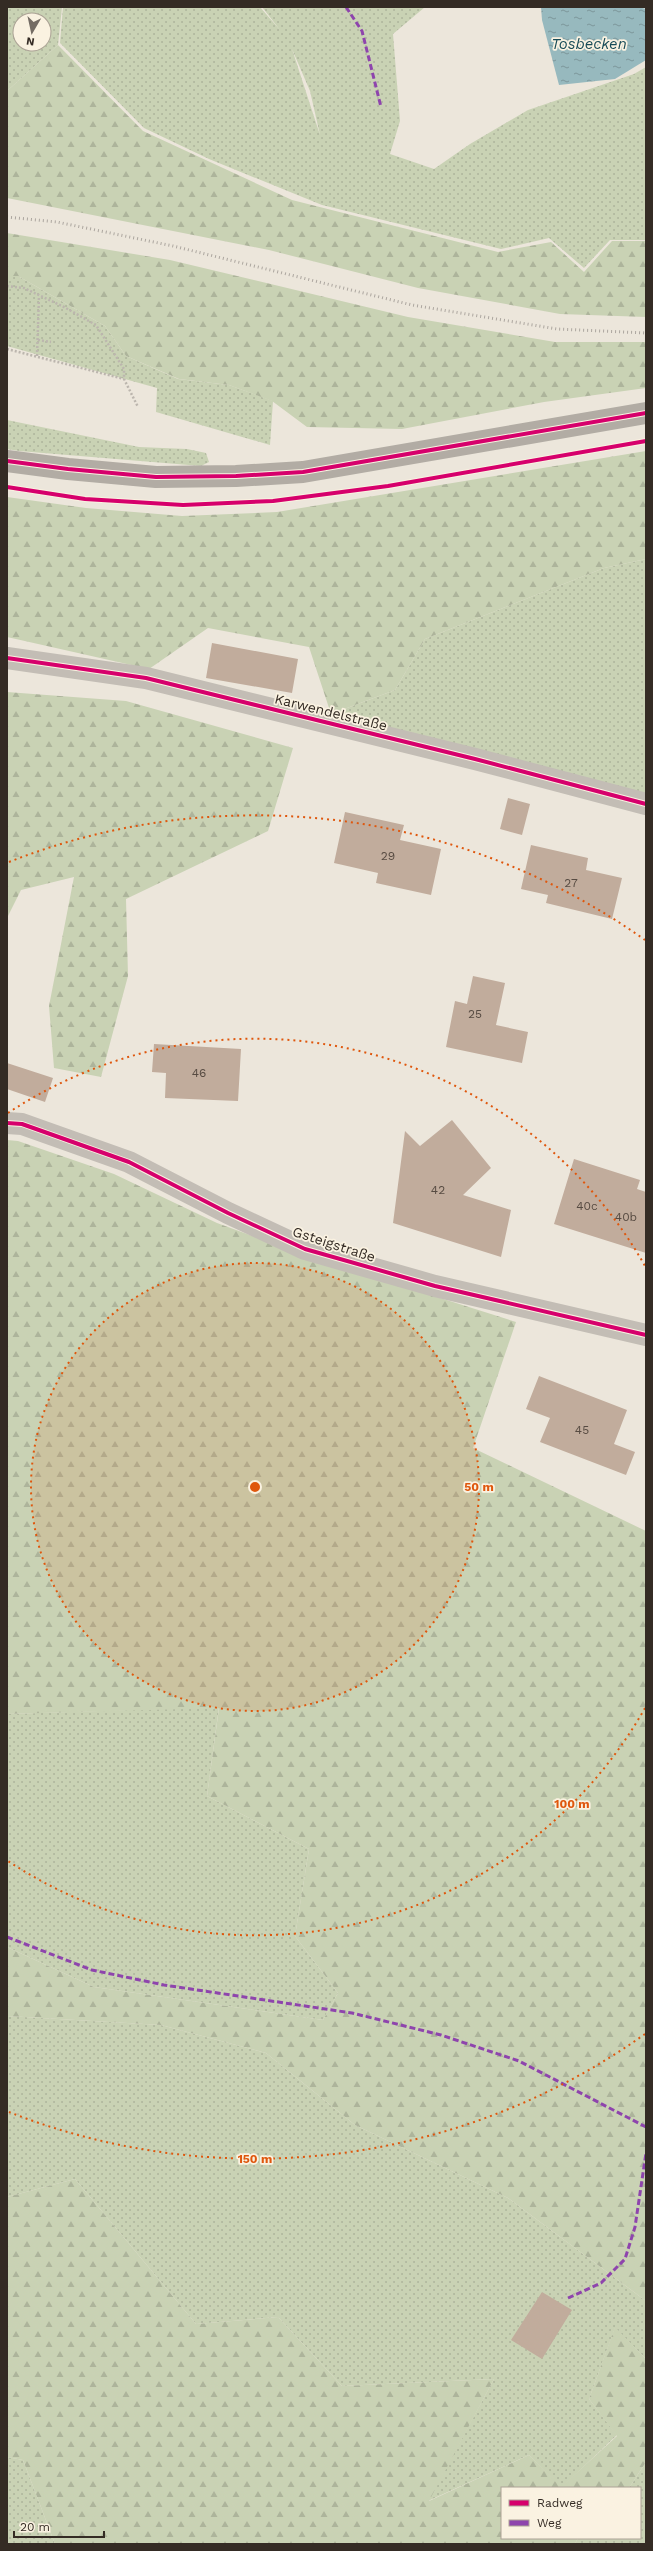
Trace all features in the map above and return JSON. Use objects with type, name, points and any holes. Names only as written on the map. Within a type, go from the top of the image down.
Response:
[{"type":"main road","points":[[7,461],[68,469],[156,477],[236,476],[303,472],[646,413]]},
{"type":"street","name":"Karwendelstraße","points":[[7,658],[146,678],[475,758],[646,804]]},
{"type":"street","name":"Gsteigstraße","points":[[7,1123],[22,1124],[129,1162],[228,1214],[305,1249],[435,1286],[646,1335]]},
{"type":"path","points":[[7,286],[24,288],[96,325],[124,369],[124,379],[138,407]]},
{"type":"path","points":[[37,356],[39,296]]},
{"type":"path","points":[[38,340],[51,342]]},
{"type":"path","points":[[7,348],[124,379]]},
{"type":"green space","points":[[7,7],[62,7],[58,45],[52,50],[52,12],[12,12],[12,52],[50,52],[7,91]]},
{"type":"green space","points":[[63,7],[260,7],[280,30],[262,7],[425,7],[393,34],[400,121],[390,154],[434,169],[470,144],[528,110],[634,74],[646,67],[646,240],[610,240],[584,268],[549,238],[501,249],[322,205],[209,159],[144,128],[60,43]],"holes":[[[292,49],[310,91],[320,135]]]},
{"type":"green space","points":[[58,45],[143,131],[292,200],[498,252],[551,242],[584,272],[612,241],[646,241],[646,317],[560,314],[418,288],[269,250],[7,198],[7,91]]},
{"type":"green space","points":[[7,233],[170,260],[408,317],[555,342],[646,342],[646,388],[544,402],[402,429],[307,427],[272,401],[229,385],[179,379],[126,356],[105,326],[18,276],[7,276]]},
{"type":"green space","points":[[7,276],[18,276],[105,326],[126,356],[178,379],[229,385],[273,401],[270,445],[156,412],[157,388],[7,346]]},
{"type":"green space","points":[[7,420],[139,447],[187,449],[206,453],[209,462],[201,466],[7,449]]},
{"type":"green space","points":[[646,451],[646,559],[604,568],[425,639],[395,690],[331,714],[309,647],[208,628],[149,669],[7,637],[7,497],[86,508],[182,516],[277,512]]},
{"type":"green space","points":[[646,559],[646,794],[331,714],[395,690],[425,639],[604,568]]},
{"type":"green space","points":[[7,692],[126,701],[293,748],[268,831],[126,899],[128,976],[101,1077],[54,1068],[49,1006],[74,877],[21,890],[7,918]]},
{"type":"green space","points":[[7,1140],[18,1141],[114,1174],[217,1223],[304,1255],[516,1322],[473,1448],[646,1531],[646,2301],[508,2198],[355,2125],[266,2053],[161,2025],[7,2016],[7,1947],[94,1987],[323,2020],[338,1993],[295,1936],[309,1849],[207,1796],[219,1708],[7,1714]]},
{"type":"green space","points":[[219,1707],[207,1796],[309,1849],[295,1936],[338,1993],[323,2020],[94,1987],[7,1947],[7,1714]]},
{"type":"green space","points":[[7,2016],[161,2025],[266,2053],[355,2125],[508,2198],[646,2301],[646,2359],[615,2328],[589,2399],[617,2435],[562,2487],[560,2487],[529,2455],[428,2501],[494,2379],[342,2386],[278,2317],[196,2324],[75,2179],[7,2197]]},
{"type":"green space","points":[[75,2179],[196,2324],[278,2317],[342,2386],[494,2379],[429,2501],[529,2455],[561,2487],[501,2487],[501,2539],[578,2539],[575,2544],[55,2544],[23,2460],[7,2457],[7,2197]]},
{"type":"green space","points":[[615,2327],[646,2359],[646,2462],[630,2487],[561,2487],[617,2436],[589,2399]]},
{"type":"green space","points":[[7,2457],[23,2460],[55,2544],[7,2544]]},
{"type":"green space","points":[[646,2462],[646,2544],[575,2544],[578,2539],[641,2539],[641,2487],[630,2487]]},
{"type":"water","name":"Tosbecken","points":[[541,7],[639,7],[646,9],[646,60],[615,79],[559,85],[542,20]]},
{"type":"building","points":[[212,643],[298,659],[292,693],[206,678]]},
{"type":"building","points":[[508,798],[530,804],[522,835],[500,829]]},
{"type":"building","points":[[345,812],[404,825],[400,840],[441,849],[431,895],[376,883],[378,873],[334,863]]},
{"type":"building","points":[[531,845],[588,858],[586,870],[622,878],[612,919],[546,903],[548,895],[521,889]]},
{"type":"building","points":[[473,976],[505,983],[496,1025],[528,1032],[522,1063],[446,1047],[455,1001],[467,1004]]},
{"type":"building","points":[[154,1044],[241,1049],[238,1101],[165,1098],[166,1073],[152,1072]]},
{"type":"building","points":[[7,1063],[53,1078],[45,1102],[7,1089]]},
{"type":"building","points":[[452,1120],[491,1168],[463,1195],[511,1210],[501,1257],[393,1223],[405,1131],[420,1146]]},
{"type":"building","points":[[574,1159],[640,1180],[637,1189],[646,1192],[646,1253],[554,1224]]},
{"type":"building","points":[[539,1376],[627,1410],[614,1444],[635,1452],[626,1475],[540,1442],[550,1418],[526,1409]]},
{"type":"building","points":[[542,2292],[572,2310],[542,2359],[511,2340]]},
{"type":"railway","points":[[7,217],[57,222],[173,246],[412,305],[557,329],[646,333]]},
{"type":"marked path","points":[[346,7],[362,31],[381,107]]},
{"type":"marked path","points":[[7,1937],[92,1970],[164,1985],[352,2013],[441,2035],[519,2061],[646,2127]]},
{"type":"marked path","points":[[568,2298],[601,2283],[625,2259],[635,2227],[646,2153]]},
{"type":"cycle path","points":[[7,461],[68,469],[156,477],[236,476],[303,472],[646,413]]},
{"type":"cycle path","points":[[7,487],[85,499],[183,505],[273,501],[388,486],[646,441]]},
{"type":"cycle path","points":[[7,658],[146,678],[475,759],[646,804]]},
{"type":"cycle path","points":[[7,1123],[22,1124],[129,1162],[228,1213],[305,1249],[435,1286],[646,1335]]}]
